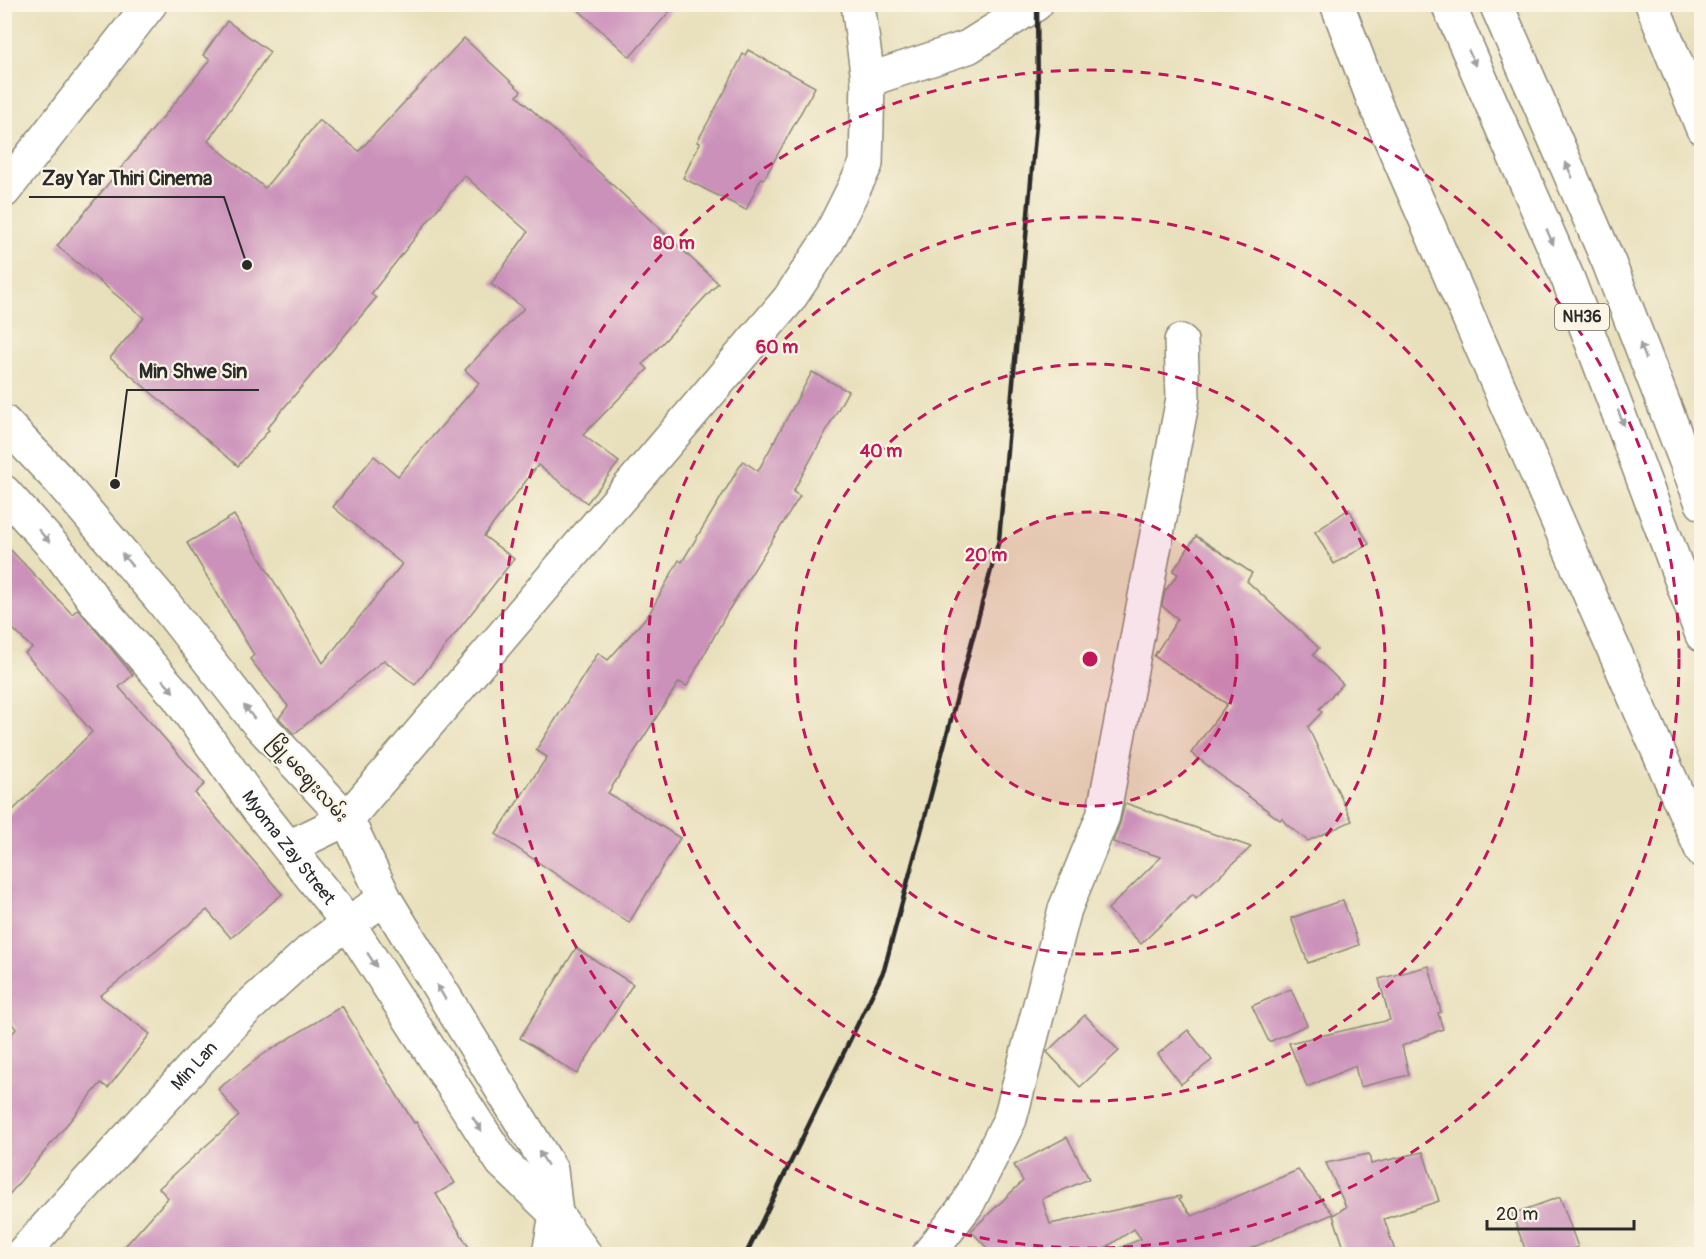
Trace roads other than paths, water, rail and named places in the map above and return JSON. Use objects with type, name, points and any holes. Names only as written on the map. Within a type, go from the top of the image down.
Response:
[{"type":"main road","points":[[289,847],[347,819],[789,299],[827,242],[866,164],[868,80],[858,4]]},
{"type":"main road","points":[[868,80],[968,47],[1036,4]]},
{"type":"main road","points":[[1337,4],[1373,99],[1701,851]]},
{"type":"main road","name":"NH36","points":[[1448,4],[1568,279],[1701,635]]},
{"type":"main road","name":"NH36","points":[[1496,4],[1609,263],[1701,503]]},
{"type":"main road","points":[[1652,4],[1701,127]]},
{"type":"main road","points":[[4,191],[147,5]]},
{"type":"main road","points":[[929,1254],[968,1203],[1010,1119],[1065,909],[1103,816],[1183,399],[1181,341]]},
{"type":"main road","name":"မြို့မဈေးလမ်း","points":[[4,422],[60,481],[160,598],[257,722],[347,819],[385,899],[551,1170],[556,1214]]},
{"type":"main road","name":"Myoma Zay Street","points":[[4,492],[61,555],[98,604],[178,697],[257,808],[348,923],[502,1162],[556,1214],[585,1254]]},
{"type":"main road","name":"Min Lan","points":[[22,1254],[244,1011],[310,951],[385,899]]},
{"type":"main road","points":[[549,1254],[556,1214]]},
{"type":"railway","points":[[746,1254],[884,970],[999,540],[1038,102],[1037,4]]},
{"type":"place","name":"Zay Yar Thiri Cinema","points":[[247,265]]},
{"type":"place","name":"Min Shwe Sin","points":[[115,484]]}]
